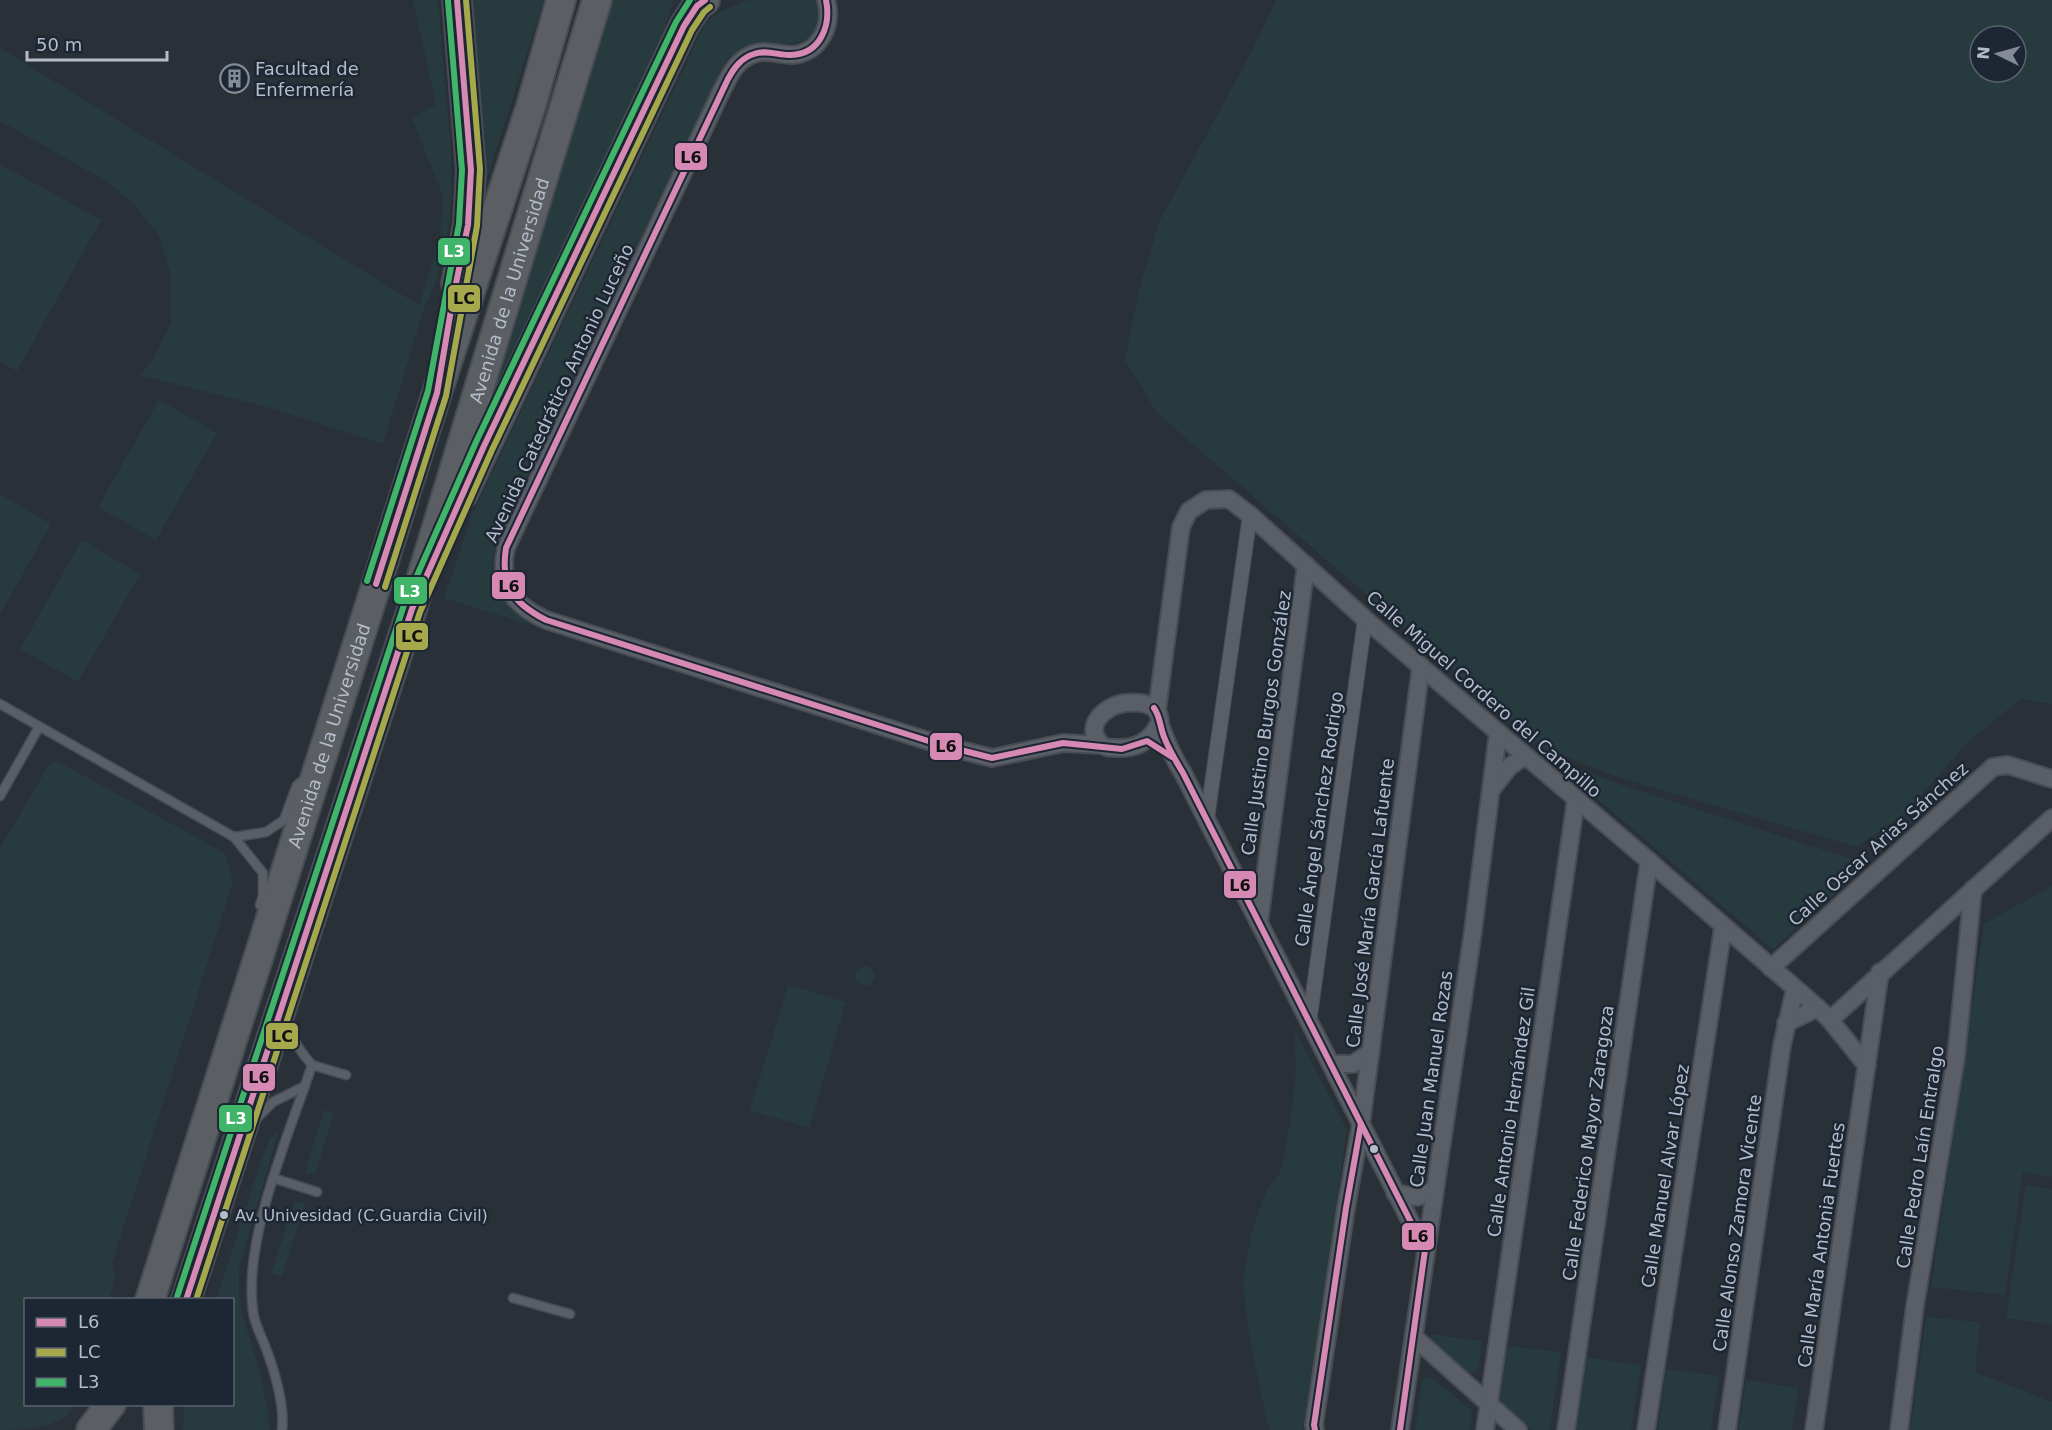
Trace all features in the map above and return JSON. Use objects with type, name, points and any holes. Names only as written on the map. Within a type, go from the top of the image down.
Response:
[{"type":"highway","points":[[437,393],[469,214],[471,170],[457,0]]},
{"type":"highway","name":"Avenida de la Universidad","points":[[150,1298],[437,393],[531,106],[561,0]]},
{"type":"highway","name":"Avenida de la Universidad","points":[[186,1298],[412,609],[597,0]]},
{"type":"highway","points":[[412,609],[484,446],[684,26],[697,6],[705,0]]},
{"type":"highway","points":[[91,1430],[109,1406]]},
{"type":"highway","points":[[158,1406],[159,1430]]},
{"type":"street","name":"Avenida Catedrático Antonio Luceño","points":[[826,0],[829,11],[827,29],[816,43],[801,53],[792,55],[757,52],[735,66],[506,548],[502,563],[507,586],[523,607],[546,620],[941,745],[992,758],[1063,743],[1102,745]]},
{"type":"street","name":"Calle Miguel Cordero del Campillo","points":[[1158,717],[1181,527],[1189,512],[1206,500],[1229,500],[1250,515],[1365,619],[1649,861],[1824,1014],[1868,1066]]},
{"type":"street","points":[[1207,819],[1250,515]]},
{"type":"street","name":"Calle Justino Burgos González","points":[[1259,923],[1306,565]]},
{"type":"street","name":"Calle Ángel Sánchez Rodrigo","points":[[1309,1023],[1365,619]]},
{"type":"street","name":"Calle José María García Lafuente","points":[[1315,1430],[1371,1052],[1421,666]]},
{"type":"street","points":[[1139,703],[1161,678]]},
{"type":"street","points":[[1158,717],[1154,734],[1147,741],[1130,748],[1108,748],[1102,745],[1095,736],[1095,727],[1100,714],[1116,704],[1149,705],[1158,717],[1172,757],[1207,819],[1425,1250]]},
{"type":"street","name":"Avenida Catedrático Antonio Luceño","points":[[1063,743],[1098,719]]},
{"type":"street","name":"Calle Juan Manuel Rozas","points":[[1400,1430],[1473,931],[1498,733]]},
{"type":"street","points":[[1147,741],[1172,757]]},
{"type":"street","points":[[1491,790],[1509,767],[1525,756]]},
{"type":"street","name":"Calle Oscar Arias Sánchez","points":[[1771,968],[1993,767],[2008,765],[2052,779]]},
{"type":"street","name":"Calle Antonio Hernández Gil","points":[[1485,1430],[1576,799]]},
{"type":"street","points":[[1786,1023],[1824,1014],[1880,972],[2052,818]]},
{"type":"street","name":"Calle Federico Mayor Zaragoza","points":[[1566,1430],[1649,861]]},
{"type":"street","points":[[1643,898],[1671,881]]},
{"type":"street","name":"Calle Pedro Laín Entralgo","points":[[1899,1430],[1915,1306],[1956,1057],[1973,889]]},
{"type":"street","name":"Calle Manuel Alvar López","points":[[1646,1430],[1724,928]]},
{"type":"street","name":"Calle María Antonia Fuertes","points":[[1814,1430],[1880,972]]},
{"type":"street","name":"Calle Alonso Zamora Vicente","points":[[1727,1430],[1786,1023],[1795,989]]},
{"type":"street","points":[[1331,1064],[1353,1064],[1371,1052]]},
{"type":"street","points":[[1395,1193],[1417,1197],[1434,1190]]},
{"type":"street","points":[[1414,1337],[1518,1430]]},
{"type":"lane","points":[[0,704],[234,837],[263,873],[263,897],[256,917]]},
{"type":"lane","points":[[0,796],[39,727]]},
{"type":"lane","points":[[234,837],[266,832],[285,820],[297,785],[318,768]]},
{"type":"lane","points":[[289,982],[286,1004],[289,1031],[299,1050],[312,1065],[346,1075]]},
{"type":"lane","points":[[239,985],[240,1017]]},
{"type":"lane","points":[[282,1430],[283,1420],[273,1364],[253,1313],[251,1277],[258,1233],[273,1178],[312,1065]]},
{"type":"lane","points":[[233,1152],[253,1122],[273,1102],[305,1086]]},
{"type":"lane","points":[[273,1178],[317,1192]]},
{"type":"lane","points":[[513,1298],[570,1314]]},
{"type":"green space","points":[[413,0],[438,0],[452,183],[448,233],[442,258],[435,283],[424,308],[383,444],[260,405],[140,375],[153,359],[171,322],[170,272],[159,236],[135,205],[108,182],[0,121],[0,48],[419,305],[440,237],[443,196],[412,119],[436,104]]},
{"type":"green space","points":[[465,0],[544,0],[482,194]]},
{"type":"green space","points":[[611,0],[673,0],[665,27],[670,30],[491,409],[485,413],[597,55]]},
{"type":"green space","points":[[749,0],[817,0],[820,17],[817,27],[811,35],[797,43],[754,44],[726,60],[506,521],[496,544],[493,572],[500,594],[515,612],[534,626],[444,598],[471,517],[704,26],[714,16]]},
{"type":"green space","points":[[1276,0],[2052,0],[2052,704],[2021,699],[1968,742],[1905,813],[1857,847],[1617,777],[1542,747],[1157,413],[1125,360],[1141,282],[1160,220],[1251,53]]},
{"type":"green space","points":[[0,164],[101,220],[17,371],[0,362]]},
{"type":"green space","points":[[159,400],[217,433],[156,540],[98,507]]},
{"type":"green space","points":[[0,494],[51,524],[0,614]]},
{"type":"green space","points":[[82,540],[140,574],[78,682],[20,649]]},
{"type":"green space","points":[[1551,752],[1579,769],[1621,785],[1868,864],[1773,949],[1545,754]]},
{"type":"green space","points":[[57,761],[225,853],[233,882],[112,1264],[115,1279],[109,1298],[24,1298],[24,1406],[73,1406],[69,1413],[52,1423],[31,1428],[0,1430],[0,848],[52,762]]},
{"type":"green space","points":[[2052,886],[2052,1177],[2023,1172],[2005,1295],[1931,1287],[1984,924]]},
{"type":"green space","points":[[865,966],[872,969],[875,976],[872,983],[865,986],[858,983],[855,976],[858,969]]},
{"type":"green space","points":[[788,985],[846,1002],[809,1128],[750,1110]]},
{"type":"green space","points":[[1294,1028],[1347,1130],[1303,1430],[1269,1430],[1249,1335],[1243,1282],[1252,1231],[1267,1190],[1279,1174],[1284,1158],[1296,1068]]},
{"type":"green space","points":[[324,1110],[334,1113],[315,1175],[305,1172]]},
{"type":"green space","points":[[278,1132],[239,1269],[242,1313],[259,1369],[268,1412],[269,1430],[183,1430],[184,1406],[234,1406],[234,1298],[216,1298],[264,1152],[271,1137]]},
{"type":"green space","points":[[2026,1185],[2052,1189],[2052,1325],[2006,1318]]},
{"type":"green space","points":[[295,1201],[305,1204],[282,1277],[271,1273]]},
{"type":"green space","points":[[1926,1317],[1980,1322],[1975,1372],[2052,1402],[2052,1430],[1910,1430]]},
{"type":"green space","points":[[1431,1334],[1482,1341],[1478,1370],[1470,1374],[1466,1371],[1430,1341]]},
{"type":"green space","points":[[1507,1346],[1561,1352],[1550,1430],[1532,1430],[1503,1404],[1500,1398]]},
{"type":"green space","points":[[1587,1357],[1641,1365],[1631,1430],[1576,1430]]},
{"type":"green space","points":[[1666,1369],[1719,1376],[1711,1430],[1658,1430]]},
{"type":"green space","points":[[1430,1376],[1471,1410],[1470,1430],[1415,1430],[1422,1383]]},
{"type":"green space","points":[[1746,1380],[1798,1388],[1792,1430],[1739,1430]]},
{"type":"transit line","name":"L6","points":[[376,584],[437,393],[468,225],[471,170],[457,0]]},
{"type":"transit line","name":"LC","points":[[385,587],[446,396],[477,226],[480,169],[466,0]]},
{"type":"transit line","name":"L3","points":[[177,1297],[404,605],[476,442],[676,22],[690,0]]},
{"type":"transit line","name":"L6","points":[[187,1298],[412,609],[484,446],[684,26],[697,6],[705,0]]},
{"type":"transit line","name":"L6","points":[[826,0],[825,28],[817,44],[810,50],[791,55],[764,52],[754,54],[738,64],[728,79],[506,548],[505,573],[511,592],[525,607],[546,620],[941,745],[992,758],[1063,743],[1122,749],[1147,741],[1172,757]]},
{"type":"transit line","name":"L3","points":[[367,581],[428,391],[459,224],[462,170],[448,1]]},
{"type":"transit line","name":"LC","points":[[197,1298],[420,612],[492,450],[692,30],[710,7]]},
{"type":"transit line","name":"L6","points":[[1154,708],[1168,746],[1425,1250],[1400,1430]]},
{"type":"transit line","name":"L6","points":[[1315,1430],[1346,1208],[1361,1124]]},
{"type":"place","name":"Facultad de Enfermería","points":[[234,78]]},
{"type":"place","name":"Av. Univesidad (C.Guardia Civil)","points":[[224,1215]]}]
